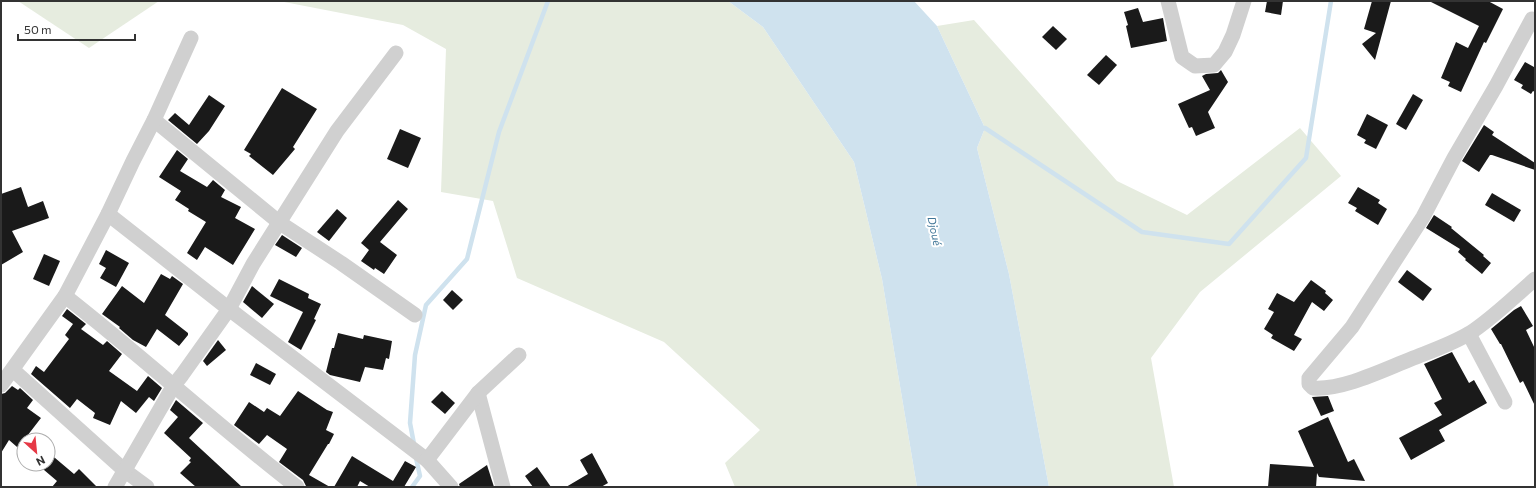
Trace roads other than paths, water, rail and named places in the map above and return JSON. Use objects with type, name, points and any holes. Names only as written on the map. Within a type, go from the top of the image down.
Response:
[{"type":"street","points":[[1168,1],[1182,57],[1195,66],[1214,65],[1225,52],[1233,36],[1244,1]]},
{"type":"street","points":[[1534,18],[1454,158],[1423,217],[1352,327],[1308,381],[1313,388],[1335,386],[1442,347],[1469,334],[1535,279]]},
{"type":"street","points":[[1,385],[66,296],[154,120],[191,38]]},
{"type":"street","points":[[115,487],[174,385],[229,309],[253,264],[337,131],[396,53]]},
{"type":"street","points":[[154,120],[280,223],[342,263],[415,315]]},
{"type":"street","points":[[108,214],[229,309],[427,460],[451,487]]},
{"type":"street","points":[[66,296],[174,385],[253,453],[297,487]]},
{"type":"street","points":[[1469,334],[1504,402]]},
{"type":"street","points":[[427,460],[478,393],[519,355]]},
{"type":"street","points":[[13,370],[124,470],[147,487]]},
{"type":"street","points":[[478,393],[503,487]]},
{"type":"water","name":"Djoué","points":[[728,1],[914,1],[937,26],[985,128],[977,148],[1009,274],[1049,487],[917,487],[882,279],[854,162],[763,27]]},
{"type":"waterway","points":[[414,444],[410,423],[415,355],[426,305],[467,259],[499,132],[548,1]]},
{"type":"waterway","points":[[979,129],[985,128],[1142,232],[1229,244],[1306,158],[1331,1]]},
{"type":"waterway","points":[[412,487],[420,476],[416,458]]}]
